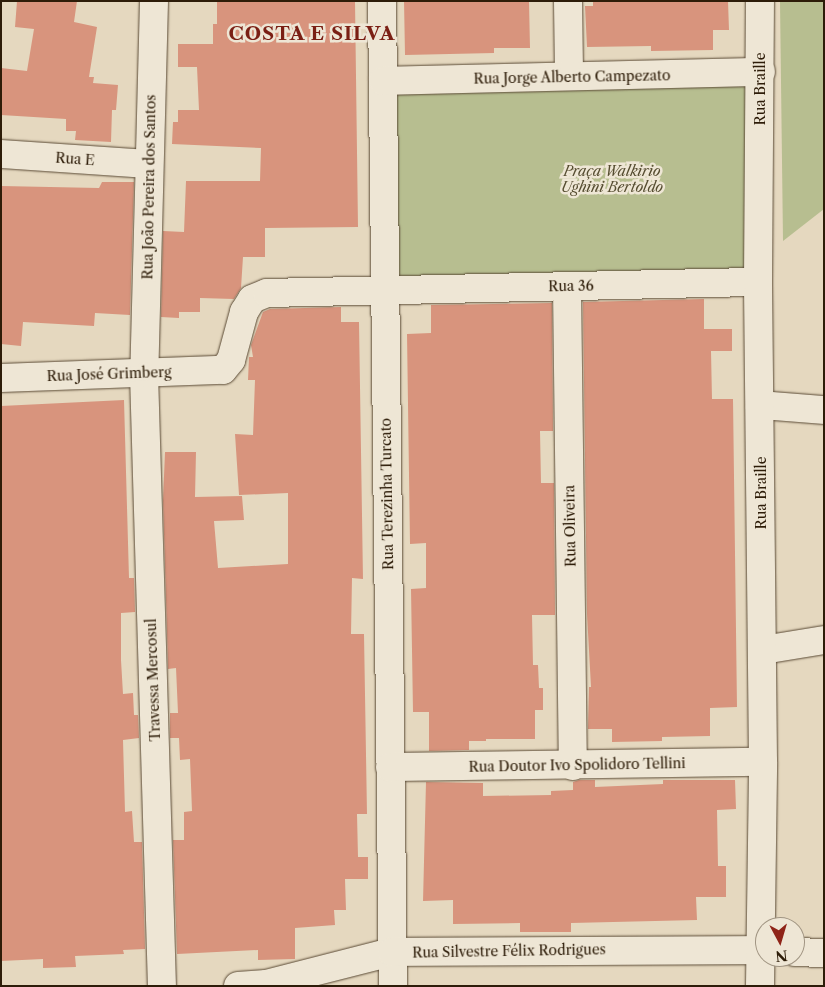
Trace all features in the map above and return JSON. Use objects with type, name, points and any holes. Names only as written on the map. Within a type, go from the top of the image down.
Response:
[{"type":"street","name":"Rua João Pereira dos Santos","points":[[144,374],[154,1]]},
{"type":"street","name":"Rua Terezinha Turcato","points":[[382,1],[393,986]]},
{"type":"street","points":[[568,1],[569,76]]},
{"type":"street","name":"Rua Braille","points":[[760,1],[761,72],[758,282],[764,762],[763,917]]},
{"type":"street","name":"Rua Jorge Alberto Campezato","points":[[383,81],[761,72]]},
{"type":"street","name":"Rua E","points":[[1,154],[150,164]]},
{"type":"street","name":"Rua 36","points":[[217,370],[227,367],[231,360],[244,312],[252,299],[258,295],[384,290],[758,282]]},
{"type":"street","name":"Rua Oliveira","points":[[567,286],[573,766]]},
{"type":"street","name":"Rua José Grimberg","points":[[1,378],[217,370]]},
{"type":"street","name":"Travessa Mercosul","points":[[144,374],[162,986]]},
{"type":"street","points":[[760,405],[824,410]]},
{"type":"street","points":[[762,650],[824,640]]},
{"type":"street","name":"Rua Doutor Ivo Spolidoro Tellini","points":[[390,767],[764,762]]},
{"type":"street","name":"Rua Silvestre Félix Rodrigues","points":[[238,986],[269,985],[392,952],[755,950]]},
{"type":"street","points":[[805,952],[824,953]]},
{"type":"street","name":"Rua Braille","points":[[760,986],[762,967]]},
{"type":"green space","points":[[780,1],[824,1],[824,209],[783,241]]},
{"type":"green space","name":"Praça Walkirio Ughini Bertoldo","points":[[747,81],[750,273],[395,279],[392,87]]},
{"type":"building","points":[[17,1],[77,1],[74,22],[97,27],[89,77],[94,77],[93,83],[118,85],[116,110],[112,110],[111,142],[75,140],[76,131],[66,131],[66,119],[1,115],[1,68],[27,71],[34,29],[15,27]]},
{"type":"building","points":[[217,1],[355,1],[358,227],[265,228],[265,257],[243,257],[241,288],[234,299],[200,298],[200,312],[179,312],[179,318],[161,317],[163,231],[184,232],[186,181],[260,181],[261,148],[172,144],[173,122],[178,122],[178,110],[199,110],[197,67],[178,67],[178,44],[213,44],[213,24],[217,24]]},
{"type":"building","points":[[404,1],[529,1],[530,48],[494,48],[494,53],[405,55]]},
{"type":"building","points":[[593,1],[728,1],[729,30],[713,30],[713,50],[651,51],[651,46],[587,47],[585,6],[593,6]]},
{"type":"building","points":[[102,182],[134,182],[130,315],[95,313],[94,326],[23,322],[21,346],[1,344],[1,186],[99,188]]},
{"type":"building","points":[[704,299],[704,329],[732,329],[732,351],[711,351],[712,399],[733,399],[737,707],[710,708],[710,736],[662,737],[662,741],[612,742],[612,729],[588,729],[589,687],[591,687],[587,614],[583,302]]},
{"type":"building","points":[[552,303],[553,431],[540,431],[541,483],[554,483],[555,615],[532,615],[533,665],[538,665],[539,688],[543,688],[543,710],[535,710],[535,739],[486,739],[486,741],[469,741],[469,750],[429,751],[429,712],[413,712],[411,589],[426,588],[426,543],[410,544],[407,334],[431,333],[431,305]]},
{"type":"building","points":[[341,307],[341,322],[359,322],[363,579],[352,578],[351,634],[364,634],[367,814],[357,814],[358,857],[368,857],[368,879],[345,879],[346,910],[334,910],[335,925],[295,928],[295,959],[258,960],[258,950],[177,954],[173,840],[184,840],[184,812],[192,811],[190,759],[180,760],[179,738],[170,738],[170,713],[178,713],[176,668],[168,669],[163,501],[165,452],[196,452],[195,497],[242,496],[244,520],[214,521],[218,568],[288,564],[288,493],[239,495],[235,434],[253,435],[255,380],[248,380],[249,357],[253,357],[251,345],[263,312],[270,309]]},
{"type":"building","points":[[124,400],[129,578],[134,578],[135,612],[121,613],[121,660],[123,694],[133,693],[134,715],[138,715],[139,738],[123,740],[125,812],[132,811],[134,842],[142,842],[145,949],[123,950],[124,954],[75,956],[76,967],[43,968],[43,959],[1,961],[1,406]]},
{"type":"building","points":[[595,780],[595,787],[663,784],[663,780],[735,780],[736,809],[717,810],[718,866],[726,866],[726,897],[696,897],[697,920],[571,923],[571,932],[520,932],[520,923],[453,924],[453,900],[423,901],[426,782],[483,783],[483,796],[551,795],[551,791],[573,790],[573,782]]},
{"type":"district","name":"COSTA E SILVA","points":[[312,34]]}]
